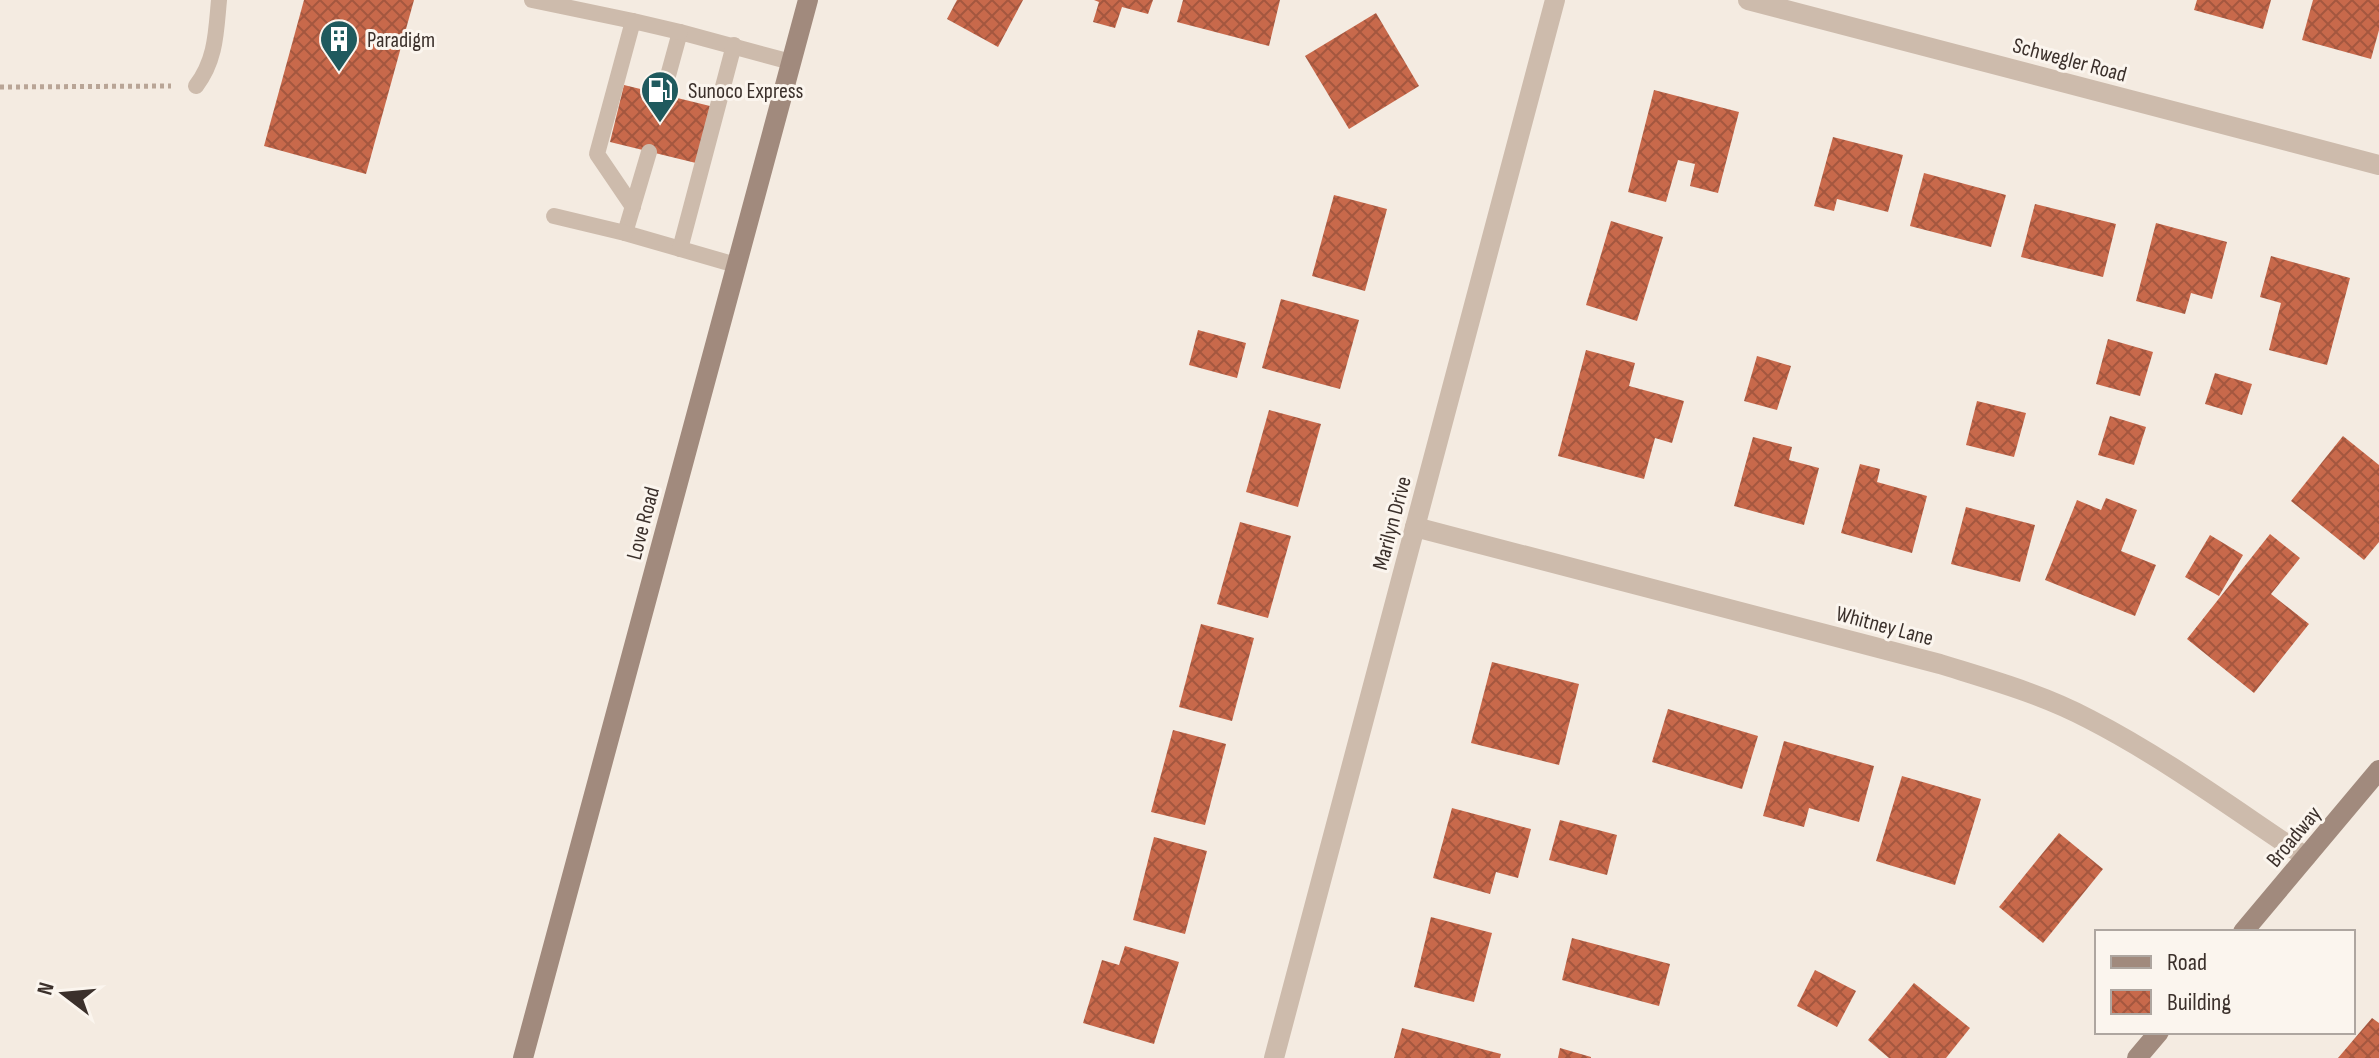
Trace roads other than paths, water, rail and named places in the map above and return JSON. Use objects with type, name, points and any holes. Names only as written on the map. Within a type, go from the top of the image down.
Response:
[{"type":"street","name":"Love Road","points":[[523,1058],[808,0]]},
{"type":"street","name":"Marilyn Drive","points":[[1274,1058],[1555,0]]},
{"type":"street","name":"Schwegler Road","points":[[1748,0],[2379,165]]},
{"type":"street","name":"Whitney Lane","points":[[1415,527],[1940,664],[2026,690],[2088,718],[2145,751],[2306,857]]},
{"type":"street","name":"Broadway","points":[[2245,930],[2379,770]]},
{"type":"street","points":[[2137,1058],[2157,1034]]},
{"type":"lane","points":[[196,86],[207,71],[216,44],[219,0]]},
{"type":"lane","points":[[532,0],[680,32],[791,62]]},
{"type":"lane","points":[[633,21],[597,154],[633,207]]},
{"type":"lane","points":[[663,94],[680,32]]},
{"type":"lane","points":[[680,249],[734,45]]},
{"type":"lane","points":[[625,233],[649,152]]},
{"type":"lane","points":[[554,216],[736,265]]},
{"type":"place","name":"Paradigm","points":[[339,73]]},
{"type":"place","name":"Sunoco Express","points":[[660,124]]}]
